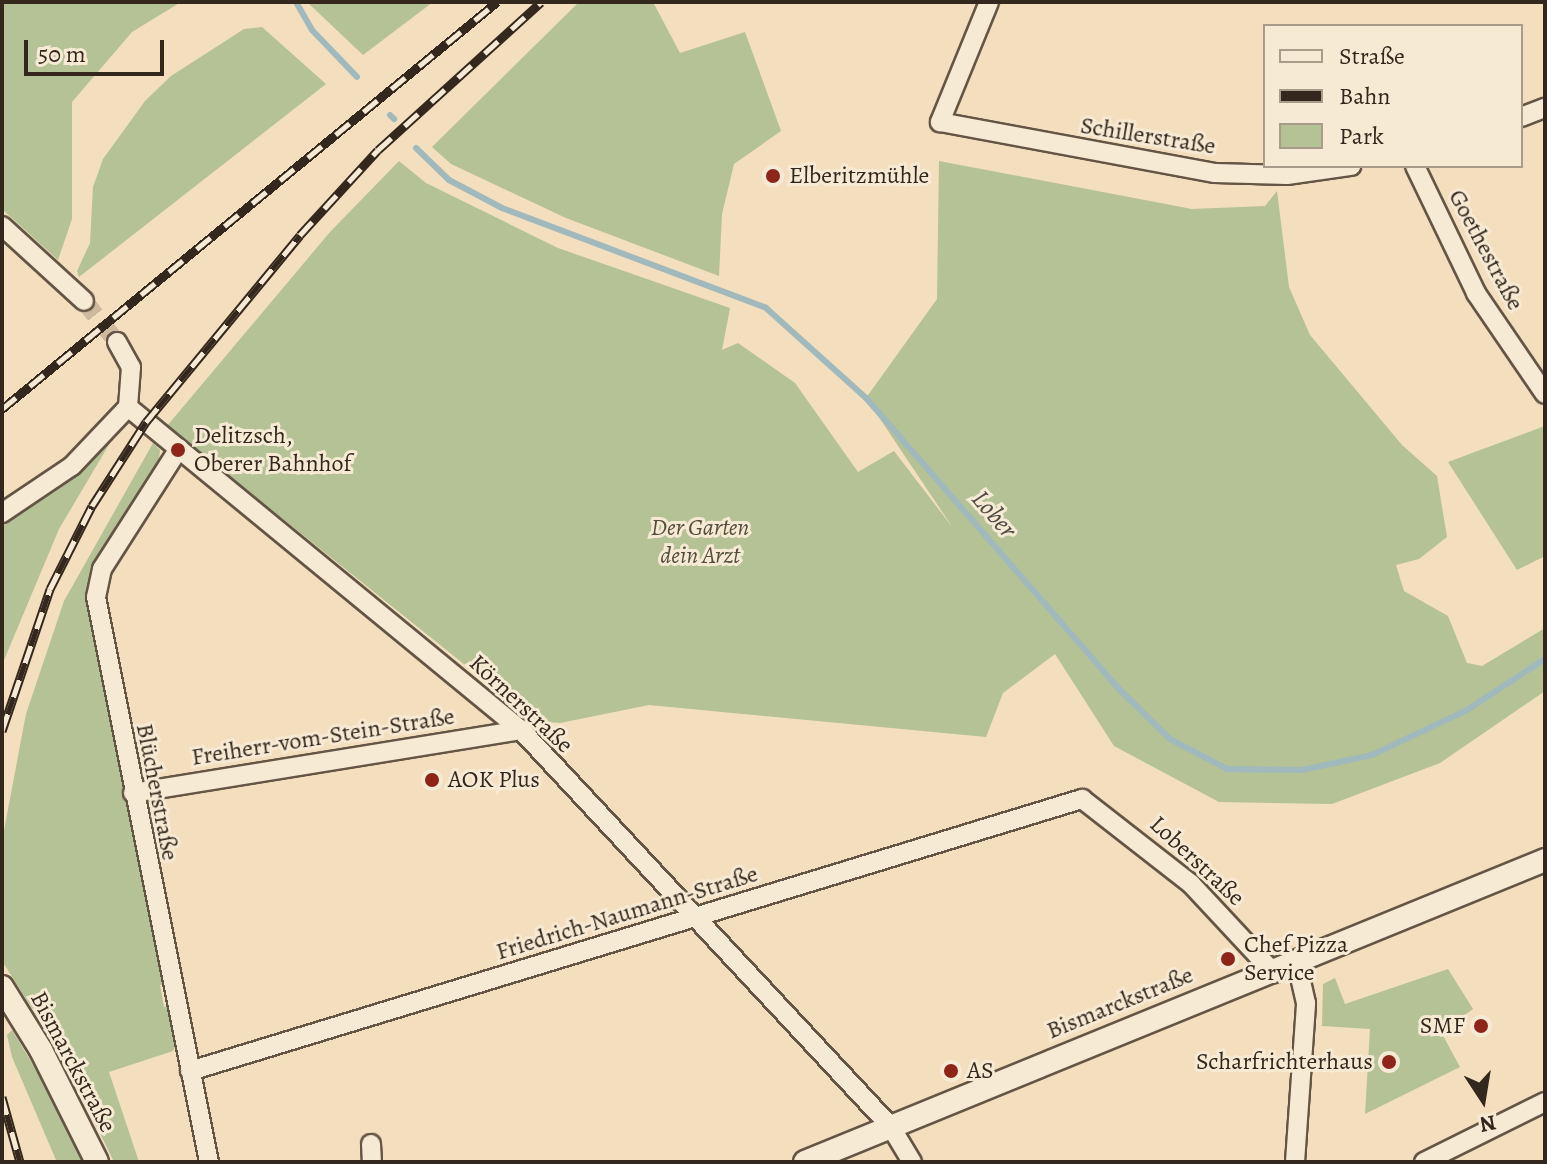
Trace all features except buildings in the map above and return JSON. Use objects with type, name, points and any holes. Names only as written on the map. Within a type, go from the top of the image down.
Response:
[{"type":"street","name":"Schillerstraße","points":[[989,2],[940,122],[1215,173],[1287,175],[1337,168]]},
{"type":"street","points":[[1523,116],[1545,108]]},
{"type":"street","name":"Goethestraße","points":[[1416,168],[1476,293],[1545,394]]},
{"type":"street","points":[[2,226],[84,301]]},
{"type":"street","points":[[2,513],[72,466],[128,407],[131,367],[117,342]]},
{"type":"street","name":"Körnerstraße","points":[[128,407],[521,730],[692,918],[891,1127],[912,1162]]},
{"type":"street","name":"Blücherstraße","points":[[178,450],[97,583],[98,616],[209,1162]]},
{"type":"street","name":"Freiherr-vom-Stein-Straße","points":[[133,793],[521,730]]},
{"type":"street","name":"Friedrich-Naumann-Straße","points":[[190,1071],[1077,800]]},
{"type":"street","name":"Loberstraße","points":[[1077,800],[1090,802],[1144,842],[1191,884],[1274,973]]},
{"type":"street","name":"Bismarckstraße","points":[[805,1162],[1194,1000],[1297,965],[1545,860]]},
{"type":"street","points":[[1295,1162],[1306,1003],[1297,965]]},
{"type":"street","name":"Bismarckstraße","points":[[2,987],[41,1050],[97,1162]]},
{"type":"street","points":[[1424,1162],[1545,1102]]},
{"type":"green space","points":[[2,2],[181,2],[132,32],[72,102],[72,219],[58,260],[2,209]]},
{"type":"green space","points":[[307,2],[433,2],[363,55]]},
{"type":"green space","points":[[579,2],[653,2],[680,53],[745,32],[781,131],[734,164],[722,214],[719,276],[566,218],[451,164],[432,147]]},
{"type":"green space","points":[[262,27],[326,84],[79,277],[77,271],[90,243],[93,187],[103,159],[145,101],[171,76],[244,29]]},
{"type":"green space","name":"Der Garten dein Arzt","points":[[399,161],[426,183],[558,248],[730,308],[722,350],[738,343],[795,383],[858,472],[894,451],[953,528],[866,398],[937,299],[939,161],[1192,209],[1265,206],[1277,191],[1289,287],[1310,335],[1402,445],[1437,476],[1447,537],[1419,559],[1396,565],[1404,591],[1448,616],[1467,663],[1482,666],[1545,628],[1545,691],[1440,763],[1332,804],[1219,802],[1114,746],[1055,654],[1003,693],[986,737],[649,705],[560,723],[535,721],[167,426],[330,232]]},
{"type":"green space","points":[[123,421],[59,529],[2,665],[2,521],[87,467]]},
{"type":"green space","points":[[1545,426],[1545,556],[1517,570],[1448,462]]},
{"type":"green space","points":[[153,443],[160,450],[159,459],[91,573],[87,595],[165,984],[160,985],[164,1007],[170,1007],[177,1042],[173,1051],[109,1072],[139,1162],[114,1162],[63,1057],[2,961],[2,841],[26,714],[64,601]]},
{"type":"green space","points":[[1448,969],[1473,1009],[1441,1032],[1460,1067],[1365,1114],[1370,1029],[1322,1026],[1323,984],[1335,978],[1345,1004]]},
{"type":"green space","points":[[12,1030],[83,1162],[56,1160],[12,1057],[7,1035]]},
{"type":"waterway","name":"Lober","points":[[296,2],[312,30],[357,77]]},
{"type":"waterway","name":"Lober","points":[[390,115],[394,119]]},
{"type":"waterway","name":"Lober","points":[[416,148],[449,180],[502,208],[766,308],[866,398],[1118,688],[1170,739],[1227,769],[1302,770],[1372,755],[1467,710],[1545,659]]},
{"type":"tunnel","points":[[84,301],[117,342]]},
{"type":"railway","points":[[2,409],[497,2]]},
{"type":"railway","points":[[2,731],[50,589],[92,506],[146,422],[300,235],[378,150],[541,2]]},
{"type":"railway","points":[[2,1097],[20,1162]]},
{"type":"place","name":"Elberitzmühle","points":[[773,176]]},
{"type":"place","name":"Delitzsch, Oberer Bahnhof","points":[[178,450]]},
{"type":"place","name":"AOK Plus","points":[[432,780]]},
{"type":"place","name":"Chef Pizza Service","points":[[1228,959]]},
{"type":"place","name":"SMF","points":[[1481,1026]]},
{"type":"place","name":"Scharfrichterhaus","points":[[1389,1062]]},
{"type":"place","name":"AS","points":[[951,1071]]}]
